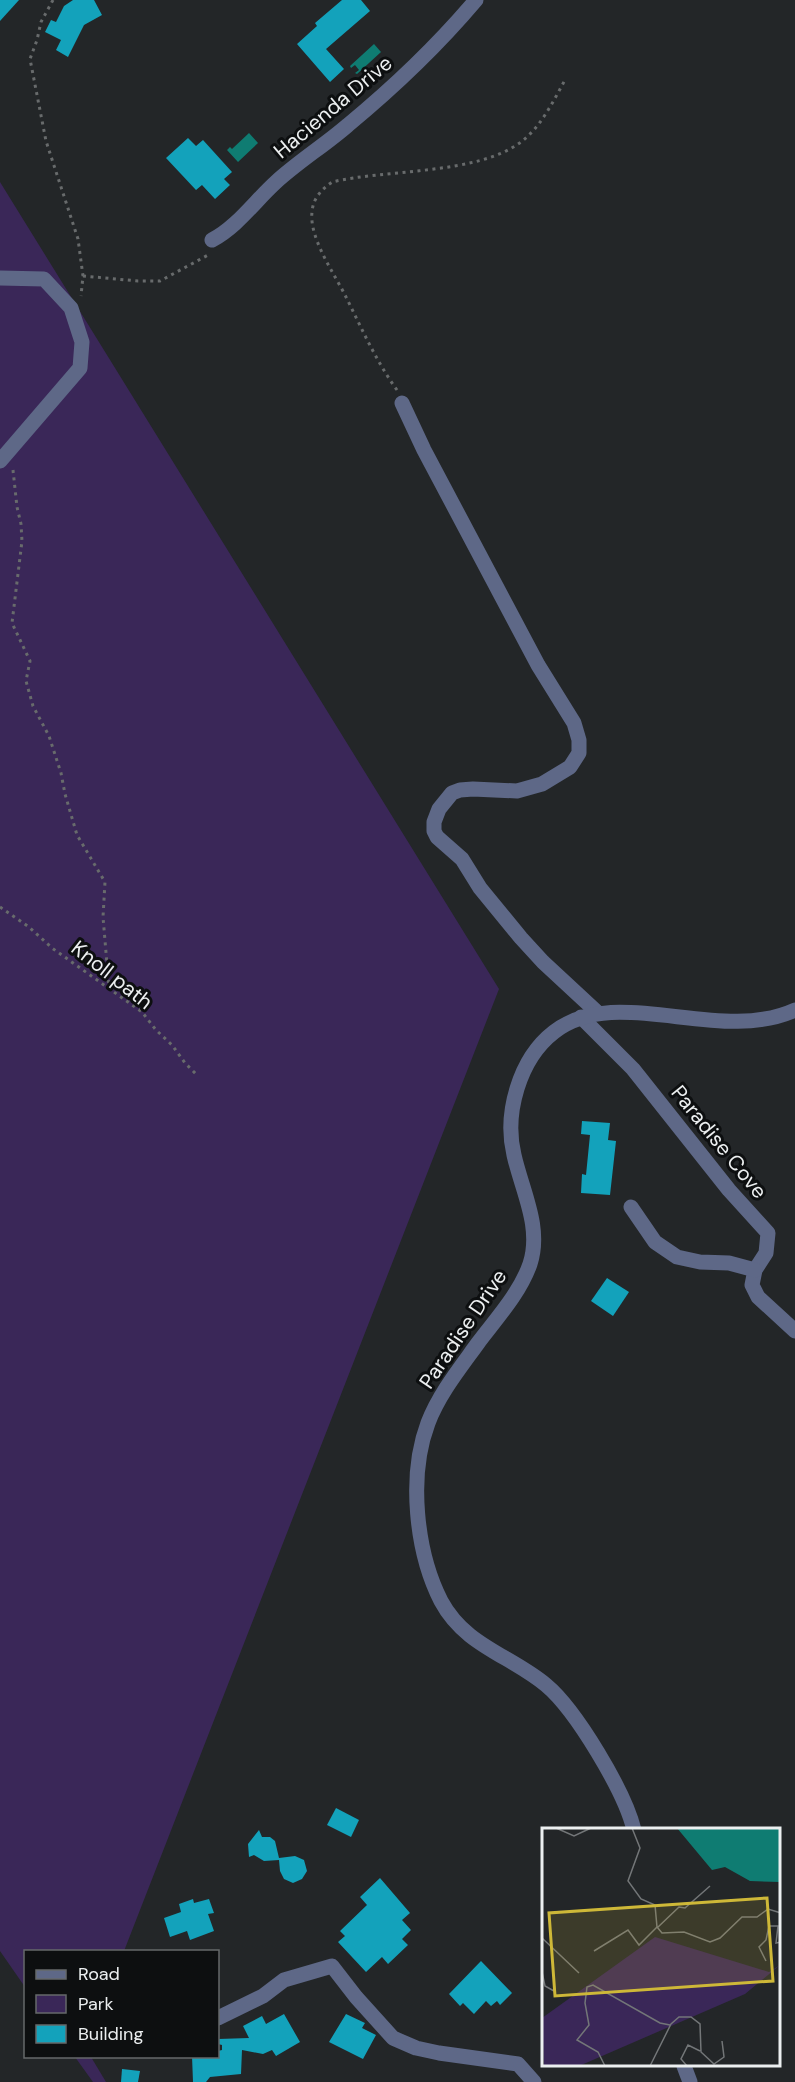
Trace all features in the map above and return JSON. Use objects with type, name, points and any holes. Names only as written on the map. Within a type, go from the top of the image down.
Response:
[{"type":"street","name":"Hacienda Drive","points":[[212,246],[276,182],[349,124],[404,75],[449,31],[476,0]]},
{"type":"street","points":[[0,278],[44,279],[71,308],[82,342],[80,368],[0,461]]},
{"type":"street","points":[[402,402],[424,450],[538,665],[574,723],[579,740],[579,753],[570,767],[542,784],[517,791],[460,790],[452,793],[439,809],[434,822],[434,831],[437,837],[462,860],[480,888],[521,938],[598,1013]]},
{"type":"street","name":"Paradise Drive","points":[[633,1828],[629,1812],[613,1780],[581,1728],[559,1698],[546,1685],[466,1633],[444,1606],[429,1574],[424,1555],[418,1513],[419,1455],[429,1421],[454,1376],[516,1292],[524,1278],[532,1254],[534,1226],[513,1153],[511,1129],[517,1089],[531,1057],[541,1044],[554,1032],[581,1017],[598,1013],[635,1013],[714,1022],[734,1022],[770,1018],[795,1010]]},
{"type":"street","name":"Paradise Cove","points":[[581,1017],[603,1036],[633,1069],[729,1190],[768,1233],[766,1254],[755,1270]]},
{"type":"street","points":[[631,1207],[656,1242],[677,1257],[700,1262],[729,1263],[755,1270],[752,1285],[758,1297],[795,1331]]},
{"type":"street","points":[[219,2018],[263,1996],[284,1980],[332,1966],[393,2038],[416,2048],[518,2064],[534,2082]]},
{"type":"street","points":[[684,2067],[690,2082]]},
{"type":"path","points":[[53,0],[41,22],[30,59],[46,141],[78,239],[83,276],[81,297]]},
{"type":"path","points":[[402,402],[400,394],[382,368],[325,256],[313,228],[314,201],[323,188],[332,182],[459,165],[482,160],[504,151],[522,142],[543,117],[566,78]]},
{"type":"path","points":[[83,276],[160,281],[212,246]]},
{"type":"path","points":[[11,448],[13,482],[22,541],[12,623],[30,661],[26,681],[33,706],[49,736],[77,835],[105,882],[103,917],[109,988]]},
{"type":"path","name":"Knoll path","points":[[0,907],[29,927],[52,948],[142,1012],[198,1076]]},
{"type":"green space","points":[[0,182],[499,989],[124,1950],[24,1950],[24,1986],[0,1951]]},
{"type":"green space","points":[[76,2058],[92,2058],[106,2082],[93,2082]]},
{"type":"shaded area","points":[[374,44],[381,52],[357,74],[355,73],[359,70],[355,65],[351,68],[350,66]]},
{"type":"shaded area","points":[[249,133],[258,143],[238,162],[227,150],[230,147],[232,149]]},
{"type":"building","points":[[0,0],[19,0],[0,21]]},
{"type":"building","points":[[73,0],[94,0],[102,15],[84,25],[68,57],[56,50],[61,40],[45,32],[51,20],[56,22],[64,6]]},
{"type":"building","points":[[342,0],[361,0],[370,11],[326,49],[344,69],[330,82],[297,44],[317,26],[315,23]]},
{"type":"building","points":[[188,138],[196,146],[203,140],[232,172],[224,179],[230,185],[215,199],[202,185],[196,190],[166,158]]},
{"type":"building","points":[[582,1121],[610,1123],[608,1140],[616,1141],[610,1195],[581,1193],[582,1174],[586,1175],[590,1135],[581,1134]]},
{"type":"building","points":[[607,1278],[629,1292],[613,1316],[591,1301]]},
{"type":"building","points":[[336,1808],[359,1820],[351,1837],[327,1825]]},
{"type":"building","points":[[259,1830],[262,1837],[270,1837],[275,1841],[279,1858],[295,1856],[304,1860],[307,1871],[302,1879],[293,1883],[284,1879],[280,1871],[279,1860],[264,1861],[254,1855],[249,1857],[248,1844]]},
{"type":"building","points":[[380,1878],[410,1913],[402,1920],[411,1930],[402,1939],[408,1945],[388,1964],[382,1957],[366,1972],[338,1942],[345,1936],[340,1931],[367,1905],[360,1897]]},
{"type":"building","points":[[193,1899],[194,1903],[209,1899],[214,1913],[208,1914],[214,1931],[190,1940],[187,1931],[170,1937],[164,1918],[181,1912],[179,1904]]},
{"type":"building","points":[[481,1961],[512,1993],[500,2005],[497,2001],[491,2006],[486,2001],[474,2014],[463,2003],[460,2006],[449,1994]]},
{"type":"building","points":[[284,2014],[300,2042],[276,2056],[272,2050],[263,2054],[242,2050],[241,2074],[210,2077],[206,2082],[193,2082],[192,2058],[219,2058],[222,2045],[219,2044],[219,2039],[249,2038],[243,2026],[262,2016],[266,2024]]},
{"type":"building","points":[[346,2014],[365,2023],[362,2028],[376,2035],[363,2059],[329,2042]]},
{"type":"building","points":[[122,2069],[140,2071],[138,2082],[121,2082]]}]
